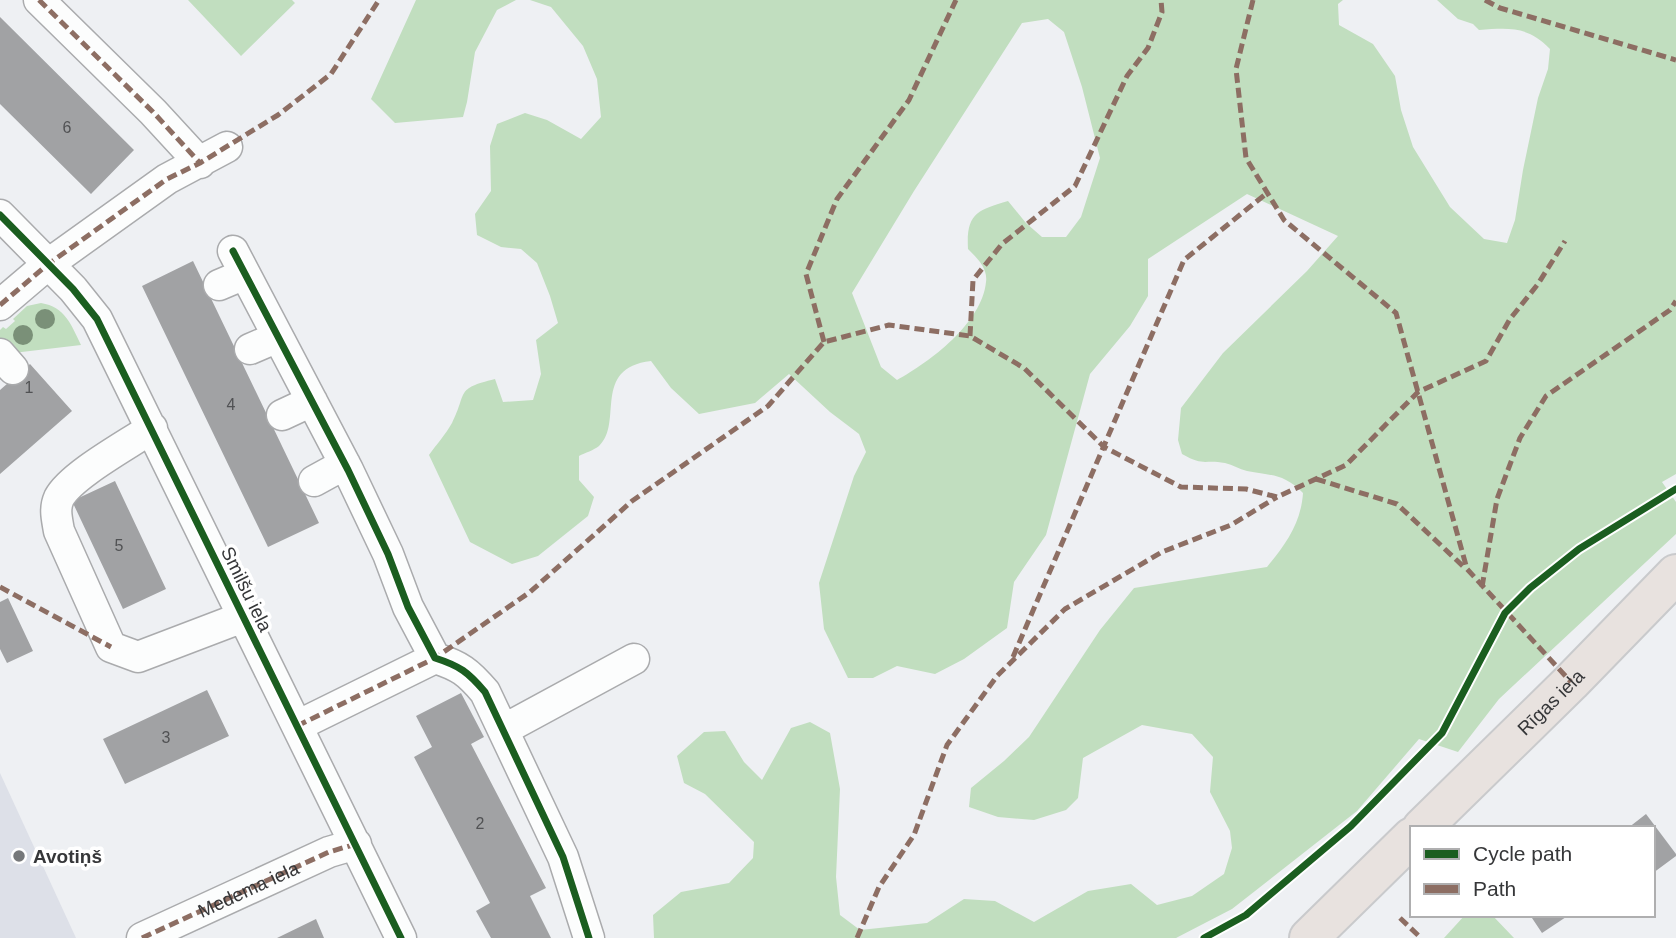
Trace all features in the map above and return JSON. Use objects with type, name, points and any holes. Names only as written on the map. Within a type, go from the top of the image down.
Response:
[{"type":"main road","name":"Rīgas iela","points":[[1424,826],[1571,682],[1676,574]]},
{"type":"main road","points":[[1309,938],[1410,839]]},
{"type":"street","points":[[39,0],[153,111],[200,163]]},
{"type":"street","points":[[0,305],[47,265],[167,179],[228,146]]},
{"type":"street","name":"Smilšu iela","points":[[0,215],[73,289],[97,319],[401,938]]},
{"type":"street","points":[[232,270],[278,337],[345,464],[388,554],[408,607],[435,658]]},
{"type":"street","points":[[250,349],[278,337]]},
{"type":"street","points":[[282,415],[312,401]]},
{"type":"street","points":[[152,428],[72,482],[60,497],[55,511],[59,531],[111,647],[138,657],[243,617]]},
{"type":"street","points":[[314,481],[345,464]]},
{"type":"street","points":[[297,726],[435,658],[468,671],[485,692],[563,857],[589,938]]},
{"type":"street","points":[[503,730],[635,659]]},
{"type":"street","name":"Medema iela","points":[[142,938],[330,852],[356,844]]},
{"type":"shaded area","name":"Avotiņš","points":[[0,773],[76,938],[0,938]]},
{"type":"green space","points":[[188,0],[292,0],[295,3],[241,56]]},
{"type":"green space","points":[[416,0],[516,0],[497,10],[475,52],[463,117],[395,123],[371,99]]},
{"type":"green space","points":[[530,0],[1343,0],[1338,4],[1339,25],[1373,44],[1395,76],[1401,110],[1413,147],[1450,207],[1484,239],[1507,243],[1515,220],[1523,170],[1538,98],[1548,69],[1550,49],[1526,32],[1479,30],[1473,24],[1458,19],[1437,0],[1676,0],[1676,474],[1662,482],[1676,502],[1676,534],[1499,699],[1458,752],[1419,739],[1357,811],[1232,909],[1176,938],[654,938],[653,915],[681,892],[729,883],[753,858],[754,842],[705,794],[684,783],[677,756],[704,732],[725,731],[744,762],[762,780],[791,728],[810,722],[830,733],[840,789],[836,877],[840,915],[860,930],[927,923],[964,899],[995,901],[1034,922],[1088,891],[1131,884],[1157,905],[1192,896],[1224,874],[1232,848],[1230,831],[1210,792],[1213,757],[1192,734],[1142,725],[1083,758],[1078,798],[1066,810],[1034,820],[998,817],[969,807],[971,788],[1029,737],[1100,630],[1134,588],[1267,567],[1286,541],[1296,524],[1303,493],[1277,476],[1247,471],[1225,463],[1200,462],[1182,454],[1178,440],[1181,408],[1223,353],[1307,271],[1338,236],[1247,194],[1148,259],[1148,296],[1130,326],[1090,374],[1046,535],[1014,582],[1007,628],[964,659],[935,674],[897,666],[873,678],[848,678],[824,629],[819,583],[854,476],[866,452],[859,434],[830,412],[789,374],[755,403],[699,414],[671,388],[651,361],[633,366],[621,374],[615,385],[606,436],[599,446],[579,456],[579,480],[594,497],[588,516],[538,556],[512,564],[470,542],[429,455],[452,423],[464,393],[473,386],[495,379],[503,402],[533,400],[541,374],[536,340],[558,323],[537,263],[521,249],[501,247],[477,235],[475,214],[491,191],[490,146],[497,124],[525,113],[547,120],[581,139],[601,117],[597,79],[583,46],[551,7]],"holes":[[[1048,19],[1064,32],[1082,87],[1100,158],[1081,217],[1066,237],[1042,237],[1008,201],[988,207],[976,215],[969,228],[968,249],[981,264],[986,282],[975,312],[939,352],[897,380],[881,367],[852,293],[1022,23]]]},
{"type":"green space","points":[[41,303],[62,313],[81,345],[13,353],[0,340],[0,330],[3,327],[6,329],[27,306]]},
{"type":"green space","points":[[1463,917],[1494,917],[1514,938],[1444,938]]},
{"type":"building","points":[[0,17],[134,150],[91,194],[0,104]]},
{"type":"building","points":[[193,261],[319,523],[268,547],[142,286]]},
{"type":"building","points":[[30,364],[72,411],[0,474],[0,390]]},
{"type":"building","points":[[115,481],[166,589],[123,609],[72,501]]},
{"type":"building","points":[[8,598],[33,651],[7,663],[0,649],[0,602]]},
{"type":"building","points":[[207,690],[229,736],[125,784],[103,739]]},
{"type":"building","points":[[461,693],[484,737],[471,744],[546,888],[530,896],[551,938],[491,938],[476,911],[490,903],[414,757],[432,747],[416,716]]},
{"type":"building","points":[[1646,814],[1655,826],[1631,826]]},
{"type":"building","points":[[1655,826],[1676,854],[1655,872]]},
{"type":"building","points":[[1531,917],[1566,917],[1542,933]]},
{"type":"building","points":[[316,919],[324,938],[277,938]]},
{"type":"marked path","points":[[39,0],[153,112],[200,163]]},
{"type":"marked path","points":[[0,305],[47,265],[167,179],[200,163],[278,115],[331,74],[379,0]]},
{"type":"marked path","points":[[824,342],[806,274],[837,199],[909,100],[956,0]]},
{"type":"marked path","points":[[970,336],[973,280],[1002,244],[1075,186],[1127,76],[1148,48],[1162,12],[1161,0]]},
{"type":"marked path","points":[[1253,0],[1236,69],[1246,158],[1284,220],[1396,313],[1467,569],[1571,682]]},
{"type":"marked path","points":[[1485,0],[1500,8],[1676,60]]},
{"type":"marked path","points":[[1013,657],[1184,260],[1267,193]]},
{"type":"marked path","points":[[297,726],[435,658],[530,592],[632,501],[768,406],[824,342],[889,325],[970,336],[1024,368],[1104,447],[1181,487],[1246,489],[1277,497],[1346,465],[1418,392],[1486,361],[1510,319],[1538,284],[1565,241]]},
{"type":"marked path","points":[[1482,587],[1497,499],[1520,438],[1546,396],[1670,310],[1676,301]]},
{"type":"marked path","points":[[1316,479],[1397,504],[1465,568]]},
{"type":"marked path","points":[[857,938],[879,887],[914,835],[947,745],[997,676],[1065,609],[1162,552],[1231,525],[1277,497]]},
{"type":"marked path","points":[[0,587],[111,647]]},
{"type":"marked path","points":[[142,938],[329,852],[356,844]]},
{"type":"marked path","points":[[1400,918],[1421,938]]},
{"type":"cycle path","points":[[0,215],[73,289],[97,319],[401,938]]},
{"type":"cycle path","points":[[233,251],[348,470],[388,554],[408,607],[435,658],[463,670],[485,692],[563,857],[589,938]]},
{"type":"cycle path","points":[[1204,938],[1246,915],[1351,826],[1442,733],[1505,613],[1530,588],[1579,549],[1676,489]]},
{"type":"place","name":"Avotiņš","points":[[19,856]]}]
